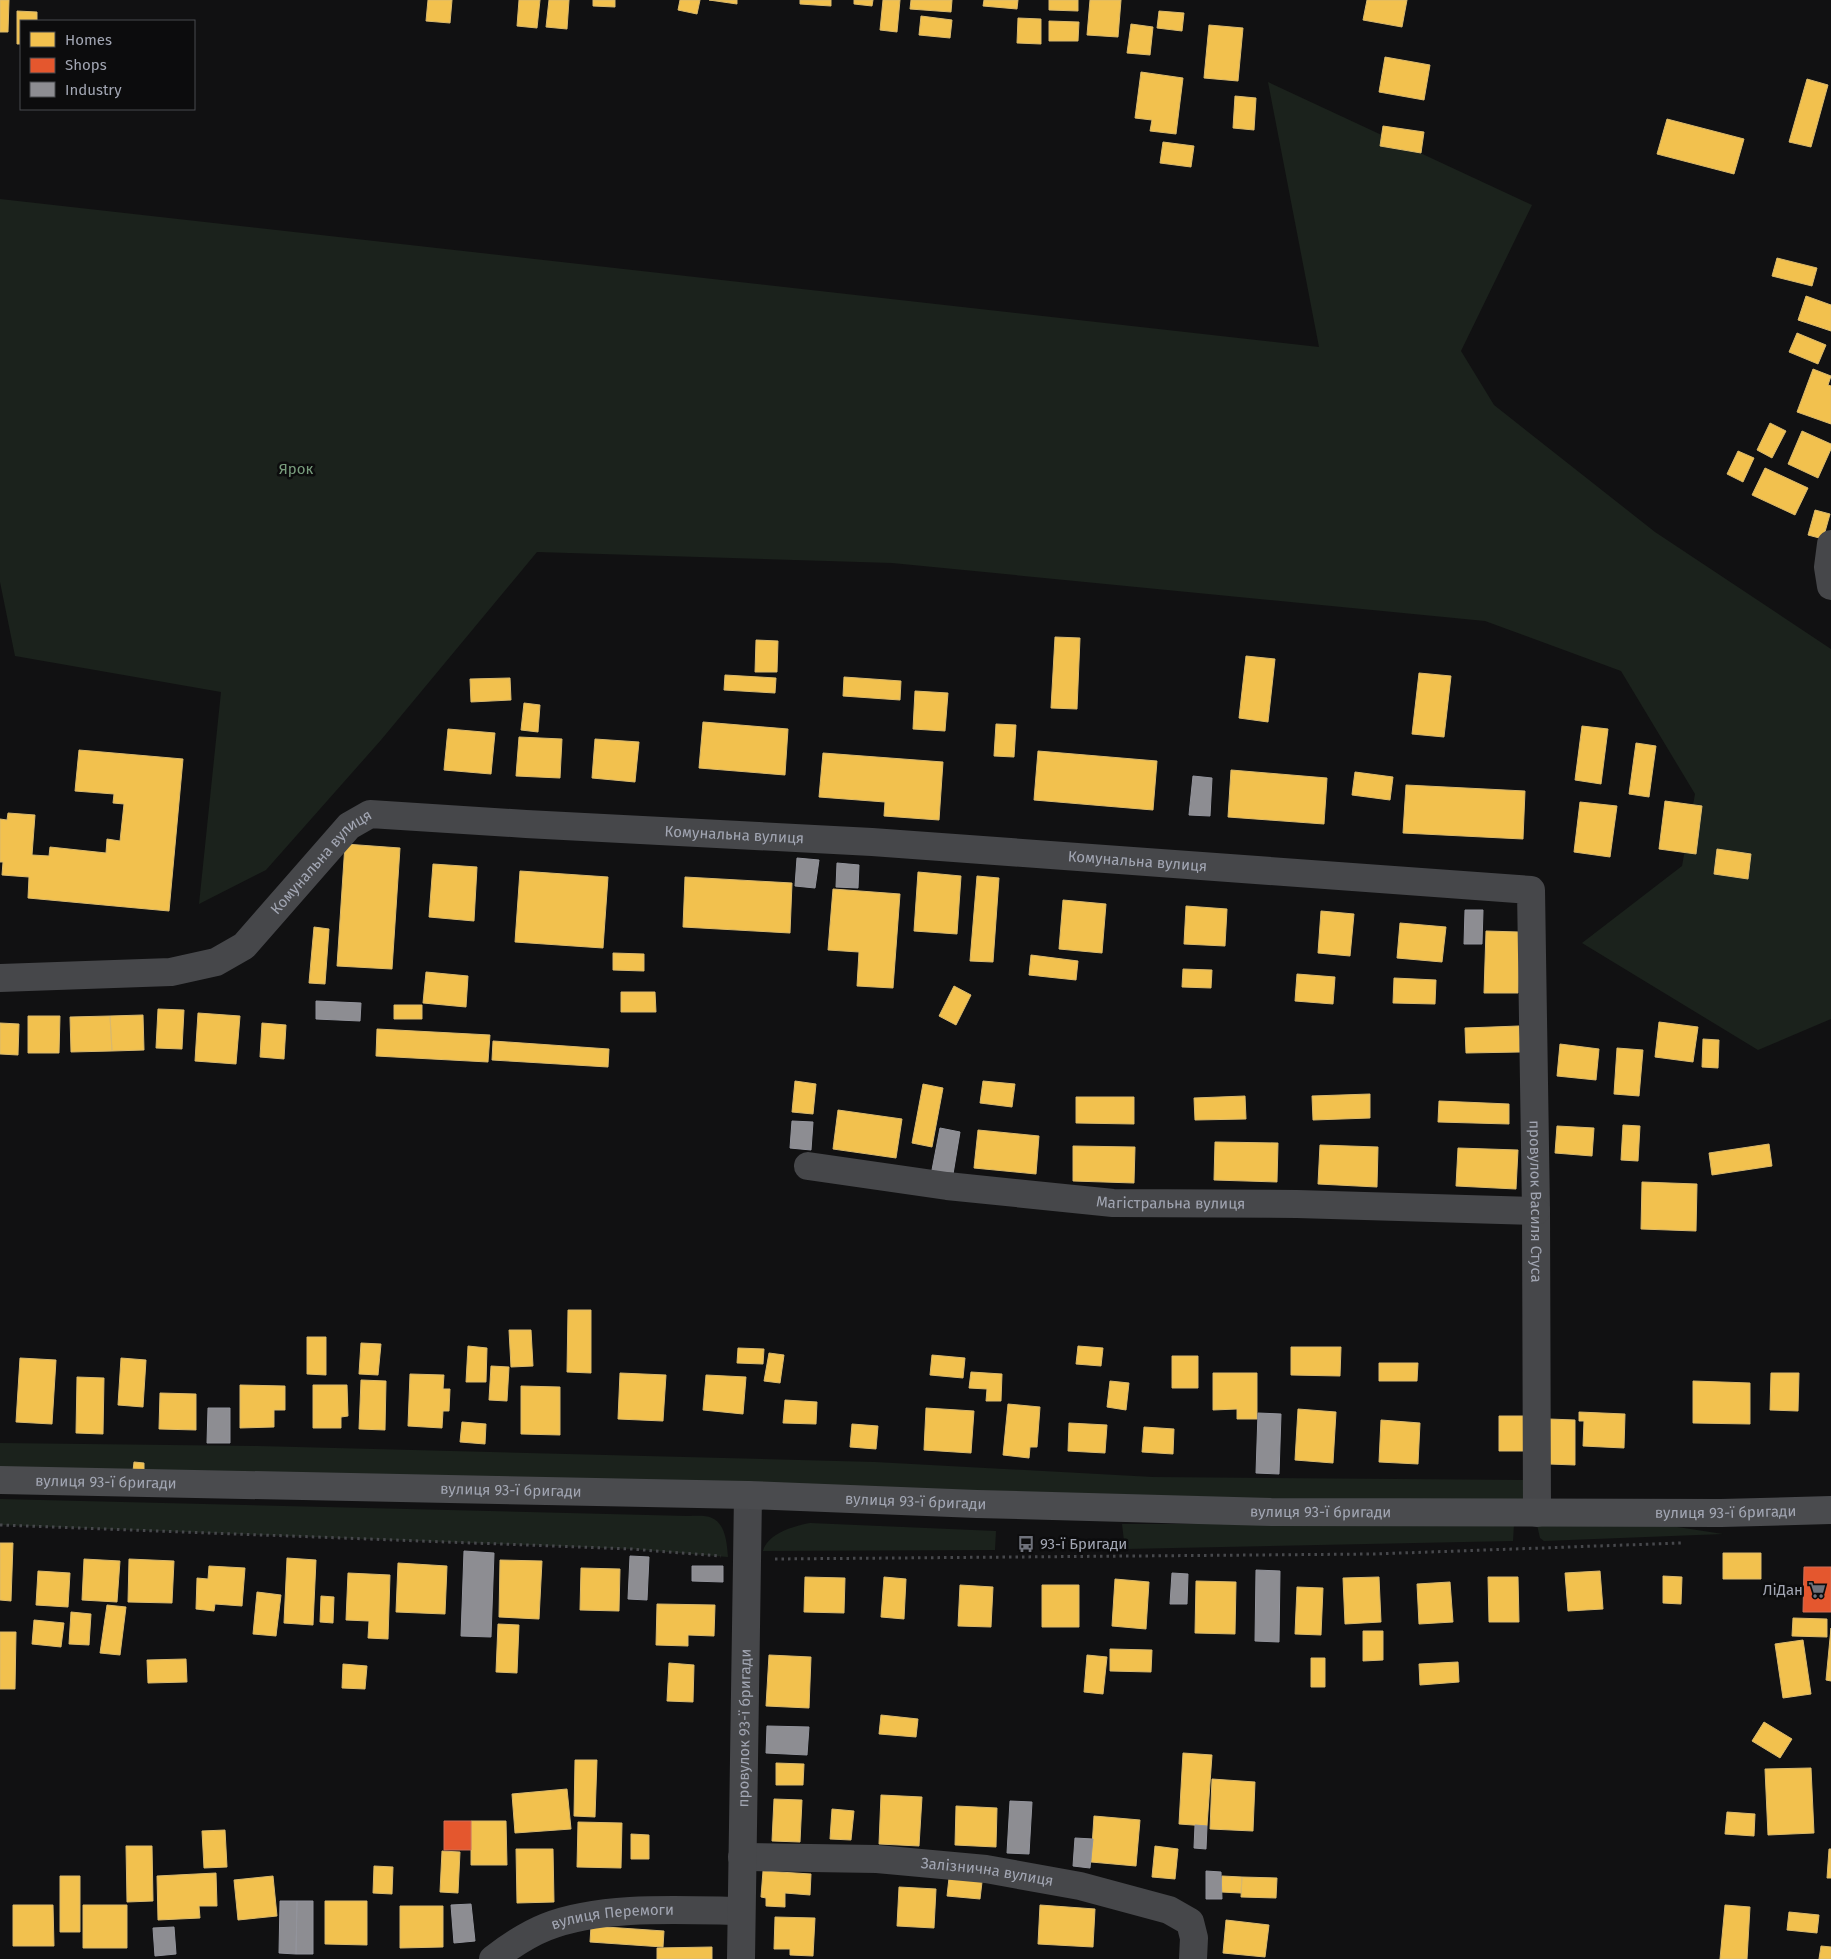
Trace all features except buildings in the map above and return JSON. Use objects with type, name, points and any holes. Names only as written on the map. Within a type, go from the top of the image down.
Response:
[{"type":"main road","name":"вулиця 93-ї бригади","points":[[0,1480],[748,1495],[977,1504],[1251,1511],[1721,1513],[1831,1510]]},
{"type":"street","name":"Комунальна вулиця","points":[[0,978],[171,972],[216,962],[244,946],[349,826],[370,814],[882,843],[1531,890]]},
{"type":"street","name":"провулок Василя Стуса","points":[[1531,890],[1536,1211],[1537,1512]]},
{"type":"street","name":"Магістральна вулиця","points":[[808,1166],[947,1186],[1113,1203],[1297,1204],[1536,1211]]},
{"type":"street","name":"провулок 93-ї бригади","points":[[741,1959],[748,1495]]},
{"type":"street","name":"Залізнична вулиця","points":[[742,1857],[877,1859],[986,1869],[1080,1886],[1169,1910],[1190,1922],[1194,1938],[1193,1959]]},
{"type":"street","name":"вулиця Перемоги","points":[[494,1959],[516,1942],[545,1927],[567,1920],[593,1915],[660,1910],[741,1911]]},
{"type":"path","points":[[0,1526],[631,1549],[728,1557]]},
{"type":"path","points":[[772,1559],[1374,1554],[1688,1542]]},
{"type":"green space","name":"Ярок","points":[[1268,82],[1532,205],[1461,351],[1494,405],[1655,532],[1831,649],[1831,1019],[1758,1050],[1582,943],[1682,866],[1695,794],[1621,671],[1485,621],[892,563],[537,552],[381,740],[266,870],[199,904],[221,692],[15,656],[0,582],[0,199],[1319,347]]},
{"type":"green space","points":[[0,1443],[258,1446],[875,1462],[1153,1477],[1529,1480],[1526,1503],[1304,1505],[0,1469]]},
{"type":"green space","points":[[0,1499],[704,1516],[717,1521],[723,1530],[728,1557],[631,1549],[0,1525]]},
{"type":"green space","points":[[810,1523],[996,1531],[995,1550],[763,1551],[770,1539],[782,1531]]},
{"type":"green space","points":[[1122,1524],[1514,1524],[1513,1541],[1125,1549]]},
{"type":"green space","points":[[1537,1525],[1671,1526],[1723,1534],[1544,1541],[1540,1538]]},
{"type":"place","name":"93-ї Бригади","points":[[1026,1544]]},
{"type":"place","name":"ЛіДан","points":[[1817,1590]]}]
